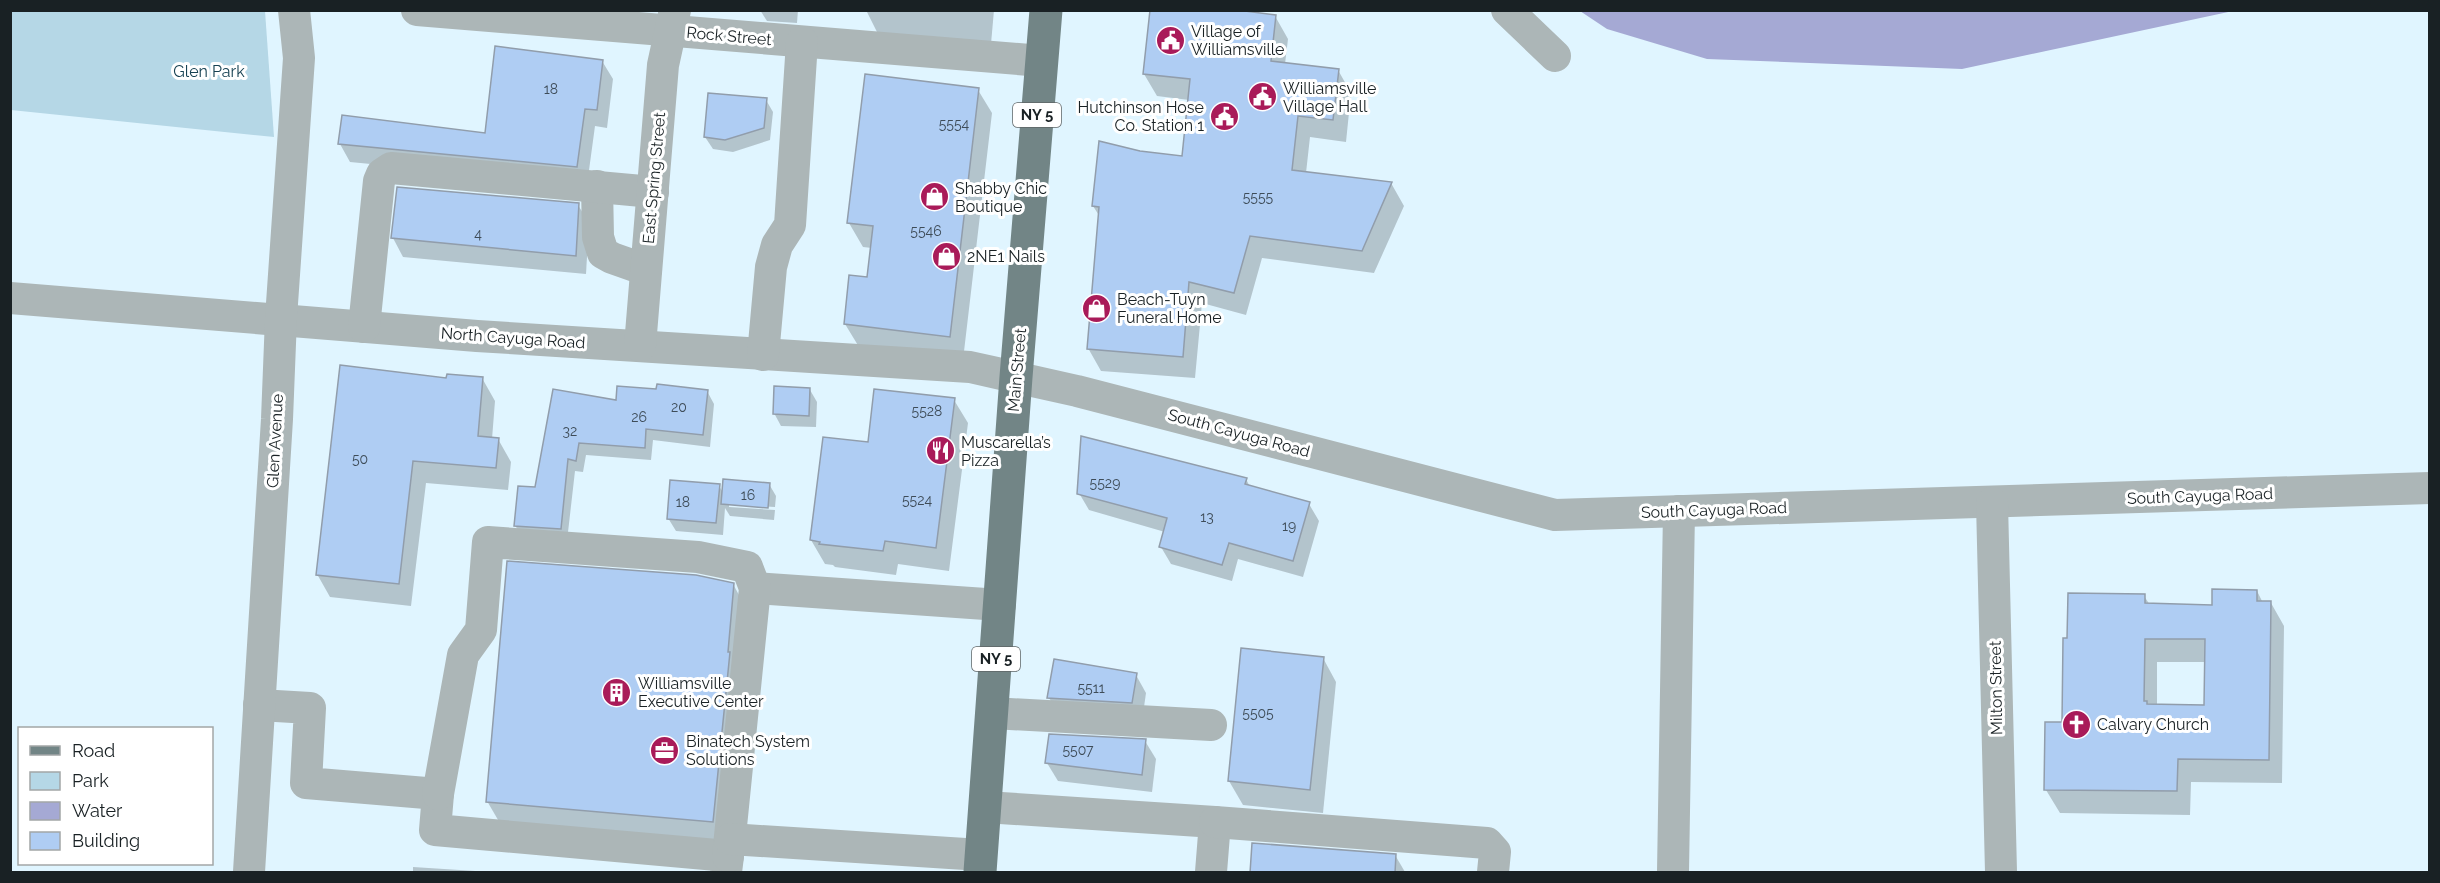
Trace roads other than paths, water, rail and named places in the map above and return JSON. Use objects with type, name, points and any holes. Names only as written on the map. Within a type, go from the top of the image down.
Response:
[{"type":"main road","name":"Main Street","points":[[981,864],[1016,376],[1046,10]]},
{"type":"street","name":"Glen Avenue","points":[[249,873],[298,58],[294,10]]},
{"type":"street","name":"Rock Street","points":[[417,10],[673,21],[802,42],[1042,61]]},
{"type":"street","points":[[1507,10],[1555,56]]},
{"type":"street","name":"East Spring Street","points":[[640,346],[663,65],[673,21]]},
{"type":"street","points":[[763,355],[771,267],[777,244],[790,225],[802,42]]},
{"type":"street","points":[[364,327],[379,181],[382,174],[391,168],[652,192]]},
{"type":"street","points":[[597,186],[598,237],[603,253],[646,270]]},
{"type":"street","name":"North Cayuga Road","points":[[10,298],[281,318],[364,327],[970,368],[1016,376]]},
{"type":"street","name":"South Cayuga Road","points":[[1016,376],[1555,515],[2430,488]]},
{"type":"street","name":"Milton Street","points":[[1992,502],[2001,873]]},
{"type":"street","points":[[1673,873],[1679,511]]},
{"type":"street","points":[[728,856],[755,588],[747,567],[698,557],[488,542],[481,630],[463,655],[438,794],[435,830],[728,856],[981,864]]},
{"type":"street","points":[[755,588],[1000,606]]},
{"type":"street","points":[[259,705],[310,708],[306,783],[438,794]]},
{"type":"street","points":[[992,713],[1211,725]]},
{"type":"street","points":[[985,807],[1487,843],[1495,852],[1493,873]]},
{"type":"street","points":[[1211,873],[1215,822]]},
{"type":"water","points":[[1580,11],[2233,11],[1962,69],[1707,59],[1607,29]]},
{"type":"place","name":"Village of Williamsville","points":[[1170,40]]},
{"type":"place","name":"Williamsville Village Hall","points":[[1262,97]]},
{"type":"place","name":"Hutchinson Hose Co. Station 1","points":[[1225,116]]},
{"type":"place","name":"Shabby Chic Boutique","points":[[934,197]]},
{"type":"place","name":"2NE1 Nails","points":[[946,256]]},
{"type":"place","name":"Beach-Tuyn Funeral Home","points":[[1096,308]]},
{"type":"place","name":"Muscarella’s Pizza","points":[[940,451]]},
{"type":"place","name":"Williamsville Executive Center","points":[[617,692]]},
{"type":"place","name":"Calvary Church","points":[[2076,724]]},
{"type":"place","name":"Binatech System Solutions","points":[[665,750]]},
{"type":"park label","name":"Glen Park","points":[[209,71]]}]
